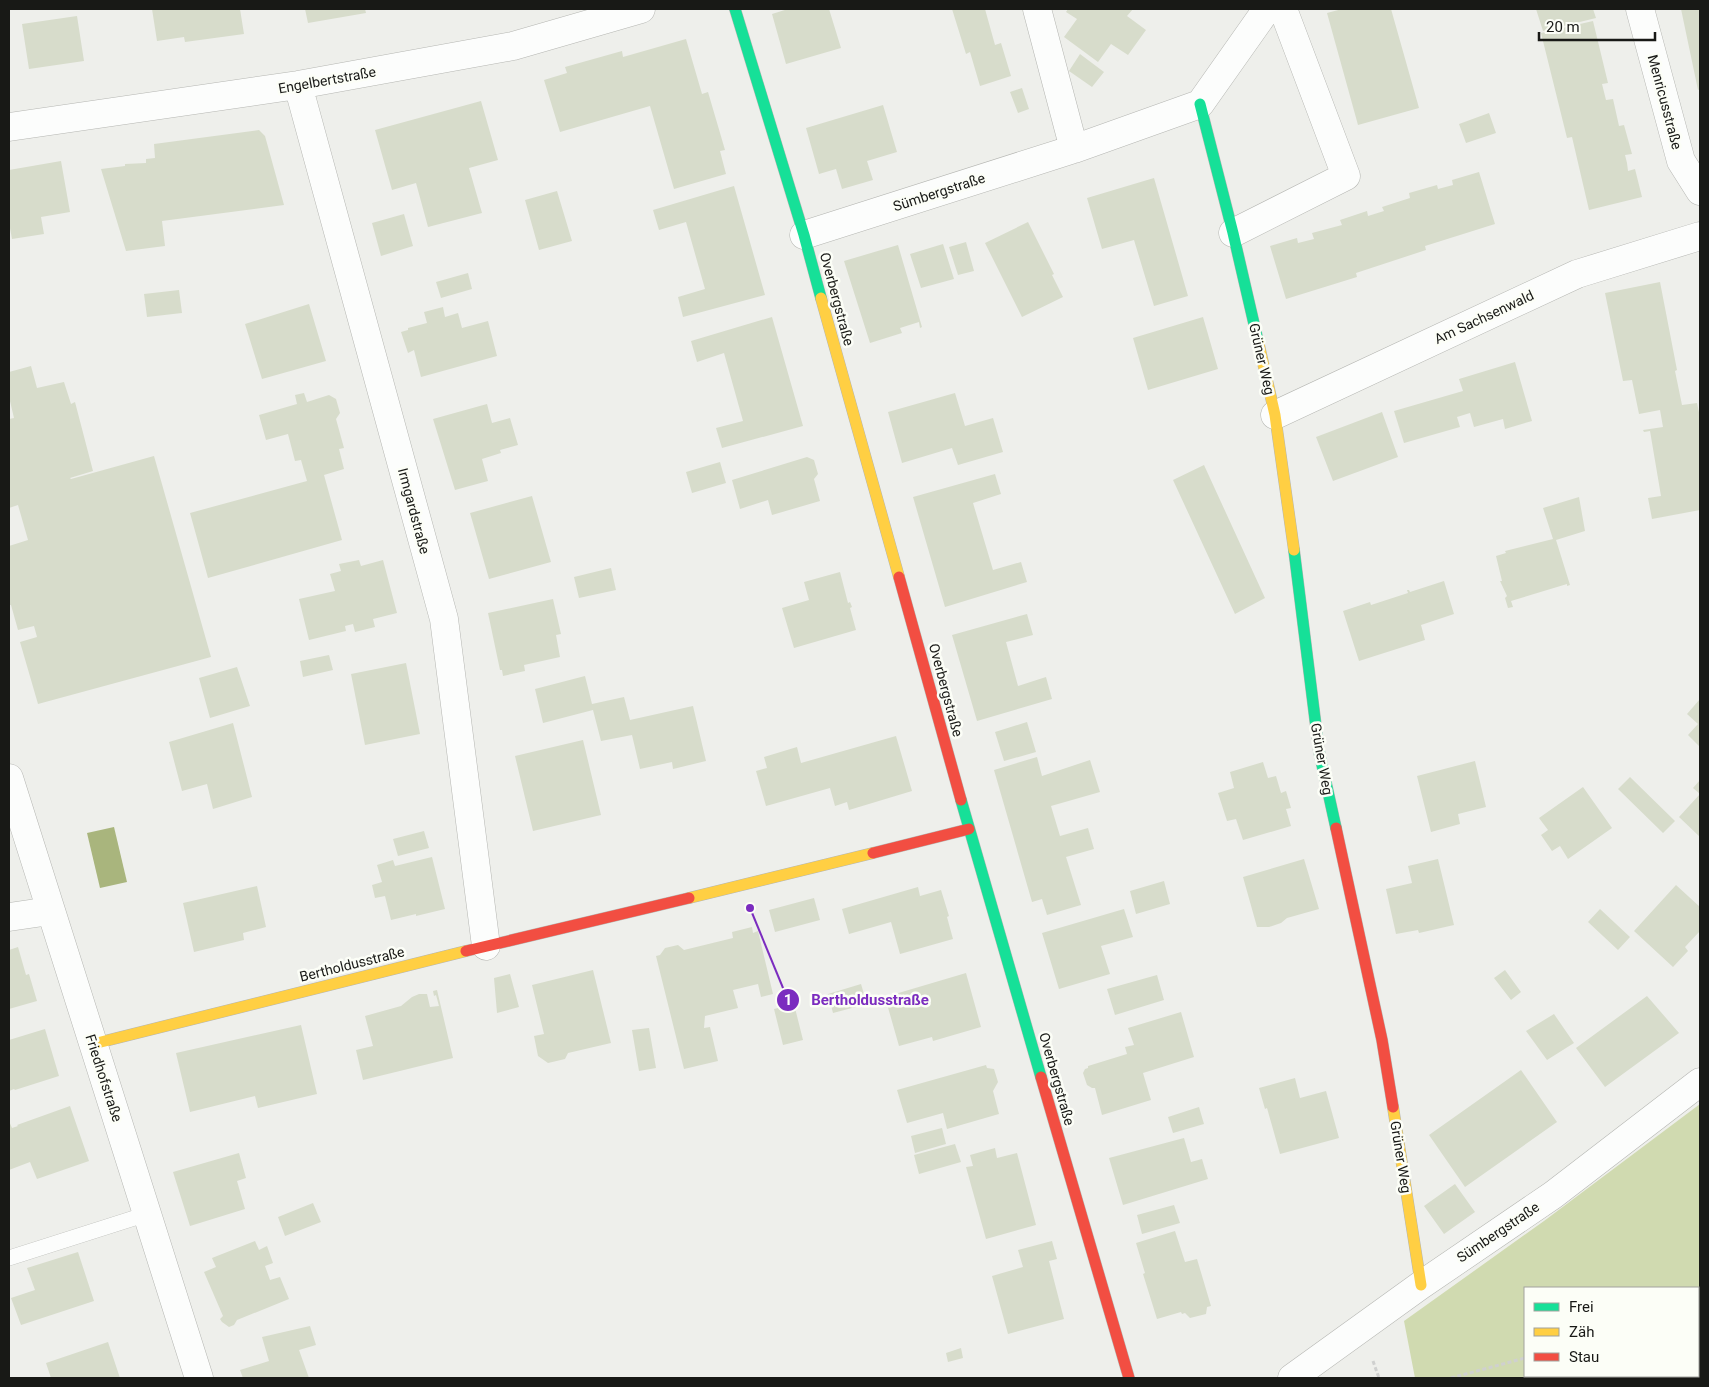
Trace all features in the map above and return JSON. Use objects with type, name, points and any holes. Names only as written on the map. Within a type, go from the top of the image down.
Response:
[{"type":"street","name":"Engelbertstraße","points":[[9,128],[298,85],[513,46],[641,9]]},
{"type":"street","name":"Overbergstraße","points":[[735,9],[804,234],[969,829],[1129,1378]]},
{"type":"street","points":[[1037,9],[1074,149]]},
{"type":"street","points":[[1200,104],[1267,9]]},
{"type":"street","points":[[1233,233],[1346,176],[1284,9]]},
{"type":"street","name":"Menricusstraße","points":[[1640,9],[1691,158],[1700,191]]},
{"type":"street","name":"Irmgardstraße","points":[[298,85],[444,619],[486,946]]},
{"type":"street","name":"Sümbergstraße","points":[[804,234],[1074,149],[1200,104]]},
{"type":"street","name":"Grüner Weg","points":[[1200,104],[1233,233],[1275,415],[1300,588],[1319,751],[1382,1040],[1421,1285]]},
{"type":"street","name":"Am Sachsenwald","points":[[1275,415],[1577,274],[1700,236]]},
{"type":"street","name":"Friedhofstraße","points":[[9,778],[199,1378]]},
{"type":"street","name":"Bertholdusstraße","points":[[93,1044],[486,946],[745,885],[969,829]]},
{"type":"street","points":[[9,917],[50,911]]},
{"type":"street","name":"Sümbergstraße","points":[[1292,1378],[1421,1285],[1553,1195],[1700,1082]]},
{"type":"lane","points":[[9,1258],[147,1214]]},
{"type":"path","points":[[1451,1378],[1524,1358]]},
{"type":"path","points":[[1373,1360],[1379,1378]]},
{"type":"shaded area","points":[[114,827],[127,882],[100,888],[87,833]]},
{"type":"shaded area","points":[[1700,1104],[1700,1296],[1699,1287],[1524,1287],[1524,1377],[1620,1378],[1415,1378],[1404,1321],[1544,1221]]},
{"type":"building","points":[[152,9],[240,9],[244,34],[185,42],[184,37],[157,41]]},
{"type":"building","points":[[305,9],[365,9],[366,13],[308,23]]},
{"type":"building","points":[[788,9],[829,9],[841,48],[786,64],[772,14]]},
{"type":"building","points":[[952,9],[985,9],[995,45],[1001,43],[1011,76],[980,86],[970,52],[966,54]]},
{"type":"building","points":[[1068,9],[1133,9],[1127,16],[1146,30],[1128,55],[1111,44],[1098,62],[1064,37],[1077,19],[1066,12]]},
{"type":"building","points":[[1342,9],[1391,9],[1419,108],[1358,125],[1327,13]]},
{"type":"building","points":[[1536,9],[1593,9],[1596,18],[1543,31]]},
{"type":"building","points":[[1681,9],[1700,9],[1700,89],[1698,90]]},
{"type":"building","points":[[77,16],[84,61],[29,69],[22,24]]},
{"type":"building","points":[[1593,21],[1608,83],[1602,84],[1606,100],[1613,99],[1619,126],[1624,125],[1632,154],[1625,155],[1628,171],[1635,169],[1642,197],[1589,210],[1572,137],[1567,138],[1541,33]]},
{"type":"building","points":[[686,39],[702,94],[708,92],[725,150],[720,151],[726,174],[674,189],[650,106],[560,132],[544,80],[567,73],[565,67],[622,51],[623,57]]},
{"type":"building","points":[[1080,54],[1104,72],[1092,87],[1069,71]]},
{"type":"building","points":[[1022,88],[1029,109],[1018,113],[1010,92]]},
{"type":"building","points":[[481,101],[498,160],[469,168],[482,213],[428,227],[416,183],[392,190],[375,130]]},
{"type":"building","points":[[883,105],[897,152],[867,161],[873,180],[842,189],[836,169],[819,174],[806,128]]},
{"type":"building","points":[[1489,113],[1496,133],[1466,143],[1459,124]]},
{"type":"building","points":[[259,130],[265,136],[284,205],[162,221],[165,246],[126,251],[101,169],[125,166],[125,164],[146,163],[146,159],[155,158],[154,144]]},
{"type":"building","points":[[61,161],[70,212],[41,217],[44,234],[12,239],[9,223],[9,170]]},
{"type":"building","points":[[1479,172],[1495,224],[1425,246],[1426,250],[1356,273],[1357,277],[1286,299],[1270,246],[1297,238],[1298,243],[1314,239],[1312,233],[1342,225],[1340,220],[1367,211],[1368,216],[1384,211],[1382,207],[1410,198],[1409,193],[1437,185],[1438,189],[1453,185],[1452,180]]},
{"type":"building","points":[[1154,178],[1188,296],[1154,306],[1134,240],[1102,249],[1087,198]]},
{"type":"building","points":[[734,186],[765,295],[683,317],[678,297],[705,289],[686,222],[659,230],[653,210]]},
{"type":"building","points":[[557,191],[572,241],[539,250],[525,200]]},
{"type":"building","points":[[404,214],[413,246],[381,256],[372,223]]},
{"type":"building","points":[[1028,222],[1054,274],[1052,275],[1063,297],[1022,317],[985,243]]},
{"type":"building","points":[[966,242],[974,271],[958,275],[949,247]]},
{"type":"building","points":[[943,244],[954,279],[921,288],[910,254]]},
{"type":"building","points":[[898,245],[922,327],[920,328],[919,322],[900,328],[902,333],[870,343],[844,261]]},
{"type":"building","points":[[468,273],[472,289],[441,298],[436,282]]},
{"type":"building","points":[[1660,282],[1682,405],[1697,403],[1700,417],[1700,510],[1652,519],[1648,498],[1661,496],[1650,431],[1644,432],[1643,430],[1663,427],[1660,410],[1639,414],[1632,380],[1623,381],[1605,293]]},
{"type":"building","points":[[179,290],[182,313],[147,317],[144,294]]},
{"type":"building","points":[[309,304],[326,361],[262,379],[245,324]]},
{"type":"building","points":[[443,307],[445,317],[458,313],[462,328],[488,321],[497,356],[421,377],[414,350],[408,353],[401,332],[427,323],[424,312]]},
{"type":"building","points":[[772,317],[803,426],[722,448],[716,428],[743,421],[724,353],[697,362],[691,341]]},
{"type":"building","points":[[1203,317],[1218,369],[1148,390],[1133,338]]},
{"type":"building","points":[[1515,362],[1532,421],[1505,429],[1503,419],[1474,427],[1470,413],[1457,417],[1460,427],[1404,443],[1394,411],[1463,391],[1459,379]]},
{"type":"building","points":[[31,366],[37,388],[64,382],[71,404],[75,402],[93,471],[71,479],[154,456],[211,657],[38,704],[20,642],[37,637],[34,626],[18,630],[11,605],[9,605],[9,546],[28,540],[18,505],[9,508],[9,419],[14,418],[9,397],[9,372]]},
{"type":"building","points":[[304,393],[307,402],[329,395],[336,399],[340,413],[336,419],[344,448],[339,449],[344,469],[324,475],[342,540],[208,578],[190,513],[307,481],[301,460],[295,461],[288,434],[266,440],[259,415],[297,404],[295,395]]},
{"type":"building","points":[[955,393],[965,426],[993,418],[1003,452],[958,465],[952,448],[902,463],[888,412]]},
{"type":"building","points":[[487,404],[492,423],[510,418],[518,445],[500,450],[501,453],[482,459],[488,481],[455,490],[433,419]]},
{"type":"building","points":[[1382,412],[1398,457],[1333,481],[1316,437]]},
{"type":"building","points":[[807,457],[814,460],[818,474],[814,479],[820,501],[772,515],[768,500],[740,509],[732,480]]},
{"type":"building","points":[[720,462],[726,483],[692,493],[686,472]]},
{"type":"building","points":[[1204,465],[1265,598],[1235,614],[1173,480]]},
{"type":"building","points":[[995,474],[1001,494],[973,503],[993,570],[1021,562],[1027,582],[945,607],[913,497]]},
{"type":"building","points":[[532,496],[551,562],[489,579],[470,513]]},
{"type":"building","points":[[1579,497],[1585,531],[1556,540],[1570,585],[1567,586],[1567,584],[1511,601],[1513,607],[1508,608],[1505,598],[1507,596],[1500,581],[1502,581],[1496,556],[1506,553],[1505,551],[1553,539],[1543,508]]},
{"type":"building","points":[[359,560],[361,566],[383,560],[397,613],[373,619],[375,627],[355,632],[353,624],[345,626],[346,631],[309,640],[299,599],[335,591],[330,574],[341,571],[339,564]]},
{"type":"building","points":[[611,568],[616,590],[579,598],[574,577]]},
{"type":"building","points":[[840,572],[848,603],[850,602],[852,607],[850,608],[856,630],[794,648],[782,608],[809,600],[804,582]]},
{"type":"building","points":[[1444,581],[1454,614],[1421,625],[1425,640],[1359,661],[1343,611],[1370,602],[1371,605],[1408,593],[1407,590],[1410,592]]},
{"type":"building","points":[[553,599],[561,634],[556,635],[560,657],[524,665],[525,671],[503,676],[502,670],[500,670],[488,613]]},
{"type":"building","points":[[1027,614],[1033,635],[1006,642],[1018,686],[1046,677],[1052,699],[977,721],[952,635]]},
{"type":"building","points":[[329,655],[333,670],[303,677],[300,661]]},
{"type":"building","points":[[406,663],[420,734],[365,745],[351,674]]},
{"type":"building","points":[[237,667],[250,706],[210,718],[199,678]]},
{"type":"building","points":[[585,676],[592,704],[624,697],[630,720],[693,706],[706,761],[673,769],[672,762],[640,769],[632,735],[601,741],[593,710],[543,723],[535,689]]},
{"type":"building","points":[[1700,699],[1700,747],[1688,735],[1698,724],[1687,714]]},
{"type":"building","points":[[1027,722],[1036,752],[1004,761],[995,732]]},
{"type":"building","points":[[233,723],[252,797],[213,809],[207,784],[182,791],[169,742]]},
{"type":"building","points":[[896,736],[912,791],[849,810],[847,802],[835,806],[830,788],[766,806],[756,771],[767,768],[764,757],[797,747],[801,763]]},
{"type":"building","points":[[583,740],[601,815],[533,831],[515,756]]},
{"type":"building","points":[[1037,757],[1042,776],[1090,760],[1100,792],[1051,806],[1060,836],[1088,828],[1094,849],[1066,857],[1081,905],[1047,915],[1042,899],[1032,902],[994,770]]},
{"type":"building","points":[[1475,761],[1486,807],[1458,814],[1460,824],[1431,832],[1417,776]]},
{"type":"building","points":[[1263,762],[1268,778],[1276,776],[1281,793],[1286,791],[1291,808],[1286,809],[1291,826],[1243,840],[1236,819],[1227,821],[1218,793],[1234,788],[1230,772]]},
{"type":"building","points":[[1630,777],[1675,821],[1663,833],[1618,789]]},
{"type":"building","points":[[1700,780],[1700,794],[1693,788]]},
{"type":"building","points":[[1583,787],[1612,828],[1568,859],[1560,846],[1552,851],[1541,835],[1548,830],[1539,818]]},
{"type":"building","points":[[1700,794],[1700,837],[1679,817]]},
{"type":"building","points":[[424,831],[429,848],[398,856],[393,839]]},
{"type":"building","points":[[432,857],[445,909],[391,920],[385,896],[375,898],[372,885],[382,882],[377,865],[393,860],[395,866]]},
{"type":"building","points":[[1304,859],[1319,909],[1287,918],[1281,923],[1269,927],[1257,927],[1243,877]]},
{"type":"building","points":[[1438,859],[1454,925],[1419,933],[1418,930],[1396,934],[1386,889],[1412,883],[1408,866]]},
{"type":"building","points":[[1164,881],[1170,904],[1136,914],[1130,891]]},
{"type":"building","points":[[1676,885],[1700,907],[1700,931],[1685,947],[1688,951],[1673,967],[1634,931]]},
{"type":"building","points":[[257,886],[266,927],[243,933],[244,940],[194,952],[183,903]]},
{"type":"building","points":[[918,887],[920,896],[941,890],[949,916],[947,917],[953,939],[900,954],[891,922],[849,934],[842,909]]},
{"type":"building","points":[[814,898],[820,920],[775,932],[769,910]]},
{"type":"building","points":[[1124,909],[1133,937],[1101,946],[1110,974],[1059,989],[1042,933]]},
{"type":"building","points":[[1600,909],[1630,937],[1618,950],[1588,922]]},
{"type":"building","points":[[752,927],[753,933],[758,931],[773,994],[761,997],[758,984],[733,990],[738,1008],[705,1016],[704,1028],[710,1027],[718,1061],[684,1069],[656,956],[660,955],[665,948],[678,945],[684,950],[733,938],[732,932]]},
{"type":"building","points":[[18,947],[26,975],[29,974],[37,1001],[9,1009],[9,950]]},
{"type":"building","points":[[593,970],[611,1043],[568,1053],[565,1059],[548,1063],[538,1056],[534,1036],[544,1034],[532,985]]},
{"type":"building","points":[[1505,970],[1521,992],[1511,1000],[1494,978]]},
{"type":"building","points":[[966,973],[981,1027],[933,1041],[932,1037],[899,1046],[885,997]]},
{"type":"building","points":[[510,974],[519,1007],[497,1013],[494,978]]},
{"type":"building","points":[[1157,975],[1164,1000],[1115,1015],[1107,989]]},
{"type":"building","points":[[861,984],[867,1004],[833,1013],[828,994]]},
{"type":"building","points":[[437,990],[453,1058],[363,1080],[356,1050],[373,1046],[365,1016],[401,1006],[419,994],[427,994],[430,1007],[439,1006],[433,991]]},
{"type":"building","points":[[1647,996],[1679,1033],[1605,1087],[1576,1048]]},
{"type":"building","points":[[794,1004],[803,1040],[783,1045],[774,1009]]},
{"type":"building","points":[[1181,1012],[1194,1057],[1143,1073],[1151,1100],[1102,1115],[1095,1088],[1087,1085],[1083,1073],[1085,1069],[1088,1066],[1127,1054],[1125,1047],[1134,1045],[1128,1028]]},
{"type":"building","points":[[1554,1014],[1574,1043],[1547,1060],[1526,1031]]},
{"type":"building","points":[[301,1025],[317,1094],[258,1108],[255,1096],[190,1112],[176,1053]]},
{"type":"building","points":[[649,1028],[656,1068],[639,1071],[632,1030]]},
{"type":"building","points":[[45,1029],[59,1076],[9,1091],[9,1040]]},
{"type":"building","points":[[986,1065],[987,1068],[994,1069],[998,1082],[993,1091],[999,1114],[947,1129],[943,1113],[907,1123],[897,1090]]},
{"type":"building","points":[[1521,1070],[1557,1122],[1465,1187],[1429,1135]]},
{"type":"building","points":[[1295,1078],[1300,1098],[1326,1091],[1339,1138],[1280,1154],[1267,1108],[1265,1109],[1259,1088]]},
{"type":"building","points":[[70,1106],[89,1161],[37,1179],[30,1162],[9,1170],[9,1121],[12,1128]]},
{"type":"building","points":[[1199,1107],[1204,1124],[1173,1133],[1168,1117]]},
{"type":"building","points":[[942,1128],[946,1144],[915,1153],[911,1136]]},
{"type":"building","points":[[1184,1138],[1191,1162],[1202,1159],[1208,1179],[1123,1205],[1109,1158]]},
{"type":"building","points":[[955,1144],[961,1162],[919,1174],[914,1155]]},
{"type":"building","points":[[995,1148],[997,1158],[1017,1153],[1036,1225],[986,1239],[966,1167],[973,1166],[970,1155]]},
{"type":"building","points":[[239,1153],[246,1178],[237,1181],[245,1209],[190,1226],[173,1172]]},
{"type":"building","points":[[1455,1184],[1475,1212],[1444,1234],[1424,1206]]},
{"type":"building","points":[[313,1203],[321,1222],[285,1236],[278,1217]]},
{"type":"building","points":[[1174,1205],[1180,1223],[1142,1234],[1137,1215]]},
{"type":"building","points":[[1175,1231],[1185,1262],[1197,1259],[1211,1306],[1207,1307],[1206,1314],[1190,1318],[1181,1312],[1157,1319],[1143,1274],[1145,1273],[1136,1243]]},
{"type":"building","points":[[255,1241],[259,1250],[267,1246],[273,1263],[265,1266],[270,1280],[280,1277],[289,1299],[237,1320],[234,1325],[229,1327],[220,1319],[223,1316],[204,1272],[216,1267],[212,1258]]},
{"type":"building","points":[[1052,1241],[1057,1259],[1049,1261],[1064,1319],[1008,1334],[992,1276],[1023,1267],[1018,1250]]},
{"type":"building","points":[[78,1252],[94,1301],[21,1325],[11,1298],[35,1290],[27,1268]]},
{"type":"building","points":[[310,1326],[316,1345],[299,1350],[309,1378],[243,1378],[240,1370],[269,1361],[262,1337]]},
{"type":"building","points":[[108,1342],[120,1378],[51,1378],[46,1363]]},
{"type":"building","points":[[961,1348],[963,1358],[948,1362],[946,1353]]},
{"type":"building","points":[[1699,1376],[1700,1378],[1677,1378]]},
{"type":"traffic: fast","points":[[735,9],[804,235],[821,298]]},
{"type":"traffic: fast","points":[[1200,104],[1258,341]]},
{"type":"traffic: fast","points":[[1294,550],[1319,751],[1336,828]]},
{"type":"traffic: fast","points":[[961,800],[1041,1077]]},
{"type":"traffic: slow","points":[[821,298],[899,577]]},
{"type":"traffic: slow","points":[[1258,341],[1275,415],[1294,550]]},
{"type":"traffic: slow","points":[[689,898],[873,853]]},
{"type":"traffic: slow","points":[[93,1044],[466,951]]},
{"type":"traffic: slow","points":[[1393,1107],[1421,1285]]},
{"type":"traffic: jam","points":[[899,577],[961,800]]},
{"type":"traffic: jam","points":[[1336,828],[1382,1040],[1393,1107]]},
{"type":"traffic: jam","points":[[873,853],[969,829]]},
{"type":"traffic: jam","points":[[466,951],[689,898]]},
{"type":"traffic: jam","points":[[1041,1077],[1129,1378]]},
{"type":"place","name":"Bertholdusstraße","points":[[750,908]]}]
